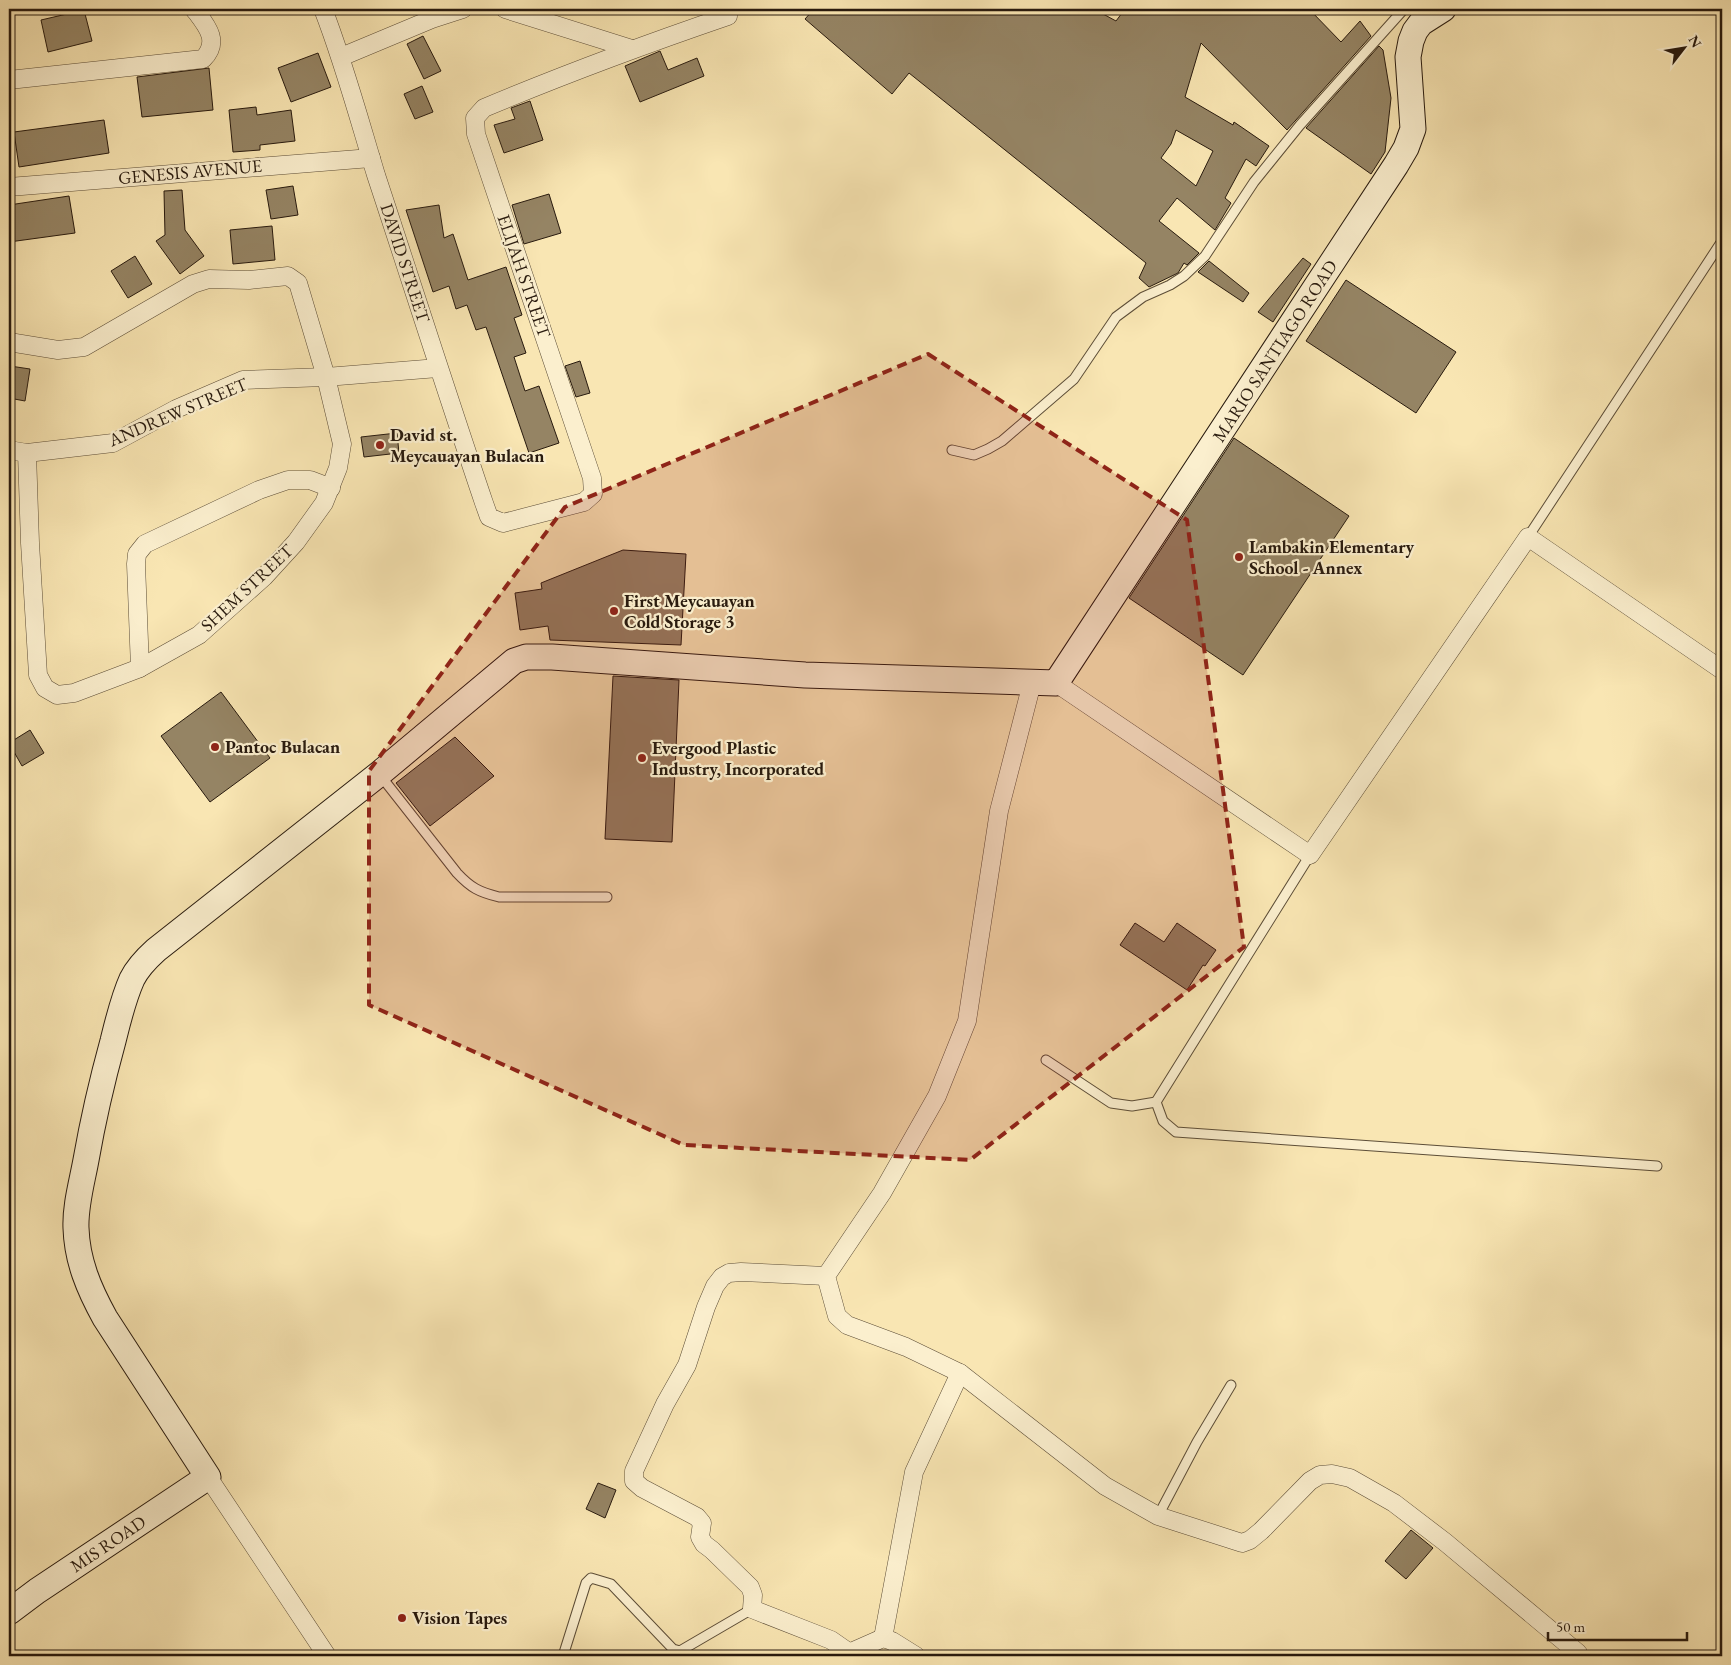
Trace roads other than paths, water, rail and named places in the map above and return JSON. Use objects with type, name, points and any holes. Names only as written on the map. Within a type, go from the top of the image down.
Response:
[{"type":"street","points":[[9,80],[202,59],[210,52],[212,42],[207,26],[194,9]]},
{"type":"street","name":"DAVID STREET","points":[[323,9],[341,57],[438,368],[490,517]]},
{"type":"street","points":[[341,57],[432,19],[463,9]]},
{"type":"street","points":[[504,9],[632,49]]},
{"type":"street","name":"MARIO SANTIAGO ROAD","points":[[1056,684],[1406,148],[1413,129],[1408,57],[1415,31],[1431,12]]},
{"type":"street","name":"ELIJAH STREET","points":[[490,517],[503,523],[584,502],[593,494],[592,478],[476,134],[475,118],[484,108],[564,75],[728,16]]},
{"type":"street","name":"GENESIS AVENUE","points":[[9,187],[371,158]]},
{"type":"street","name":"SHEM STREET","points":[[9,342],[58,350],[84,347],[193,284],[209,279],[250,280],[288,276],[298,282],[326,377],[342,444],[338,468],[324,503],[296,542],[264,577],[199,634],[140,668],[74,693],[57,695],[45,688],[38,675],[27,453]]},
{"type":"street","name":"ANDREW STREET","points":[[9,450],[27,453],[113,443],[176,409],[243,380],[326,377],[438,368]]},
{"type":"street","points":[[140,668],[136,564],[137,554],[145,544],[260,490],[288,480],[310,480],[331,488]]},
{"type":"street","points":[[327,1656],[208,1477],[90,1292],[81,1268],[76,1228],[77,1210],[97,1102],[123,1003],[140,965],[156,950],[379,774],[514,662],[526,657],[552,657],[805,675],[1056,684],[1310,855],[1528,537],[1722,670]]},
{"type":"street","points":[[1032,683],[999,811],[967,1021],[937,1096],[882,1194],[826,1276],[837,1316],[847,1325],[906,1347],[960,1373],[1105,1486],[1158,1516],[1242,1542],[1250,1540],[1262,1531],[1310,1481],[1320,1475],[1332,1474],[1350,1478],[1394,1503],[1445,1542],[1579,1655]]},
{"type":"street","points":[[826,1276],[741,1272],[729,1273],[722,1277],[715,1286],[706,1307],[687,1365],[665,1404],[634,1471],[634,1481],[642,1488],[697,1517],[702,1523],[700,1536],[704,1544],[750,1587],[753,1595],[752,1609],[830,1640],[852,1655],[883,1638],[892,1641],[916,1656]]},
{"type":"street","points":[[883,1638],[914,1472],[960,1373]]},
{"type":"street","name":"MIS ROAD","points":[[9,1612],[37,1591],[208,1477]]},
{"type":"lane","points":[[952,450],[974,455],[1002,441],[1074,379],[1116,317],[1143,297],[1170,285],[1205,256],[1254,182],[1283,146],[1404,9]]},
{"type":"lane","points":[[1718,9],[1722,13]]},
{"type":"lane","points":[[1528,537],[1722,241]]},
{"type":"lane","points":[[379,774],[457,873],[470,886],[482,893],[499,897],[607,897]]},
{"type":"lane","points":[[1046,1060],[1111,1102],[1132,1106],[1156,1102],[1310,855]]},
{"type":"lane","points":[[1156,1102],[1163,1121],[1176,1132],[1657,1166]]},
{"type":"lane","points":[[1158,1516],[1197,1442],[1231,1385]]},
{"type":"lane","points":[[563,1656],[586,1583],[591,1578],[611,1584],[673,1648],[680,1651],[752,1609]]},
{"type":"place","name":"David st. Meycauayan Bulacan","points":[[380,445]]},
{"type":"place","name":"Lambakin Elementary School - Annex","points":[[1239,557]]},
{"type":"place","name":"First Meycauayan Cold Storage 3","points":[[614,611]]},
{"type":"place","name":"Pantoc Bulacan","points":[[215,747]]},
{"type":"place","name":"Evergood Plastic Industry, Incorporated","points":[[642,758]]},
{"type":"place","name":"Vision Tapes","points":[[402,1618]]}]
